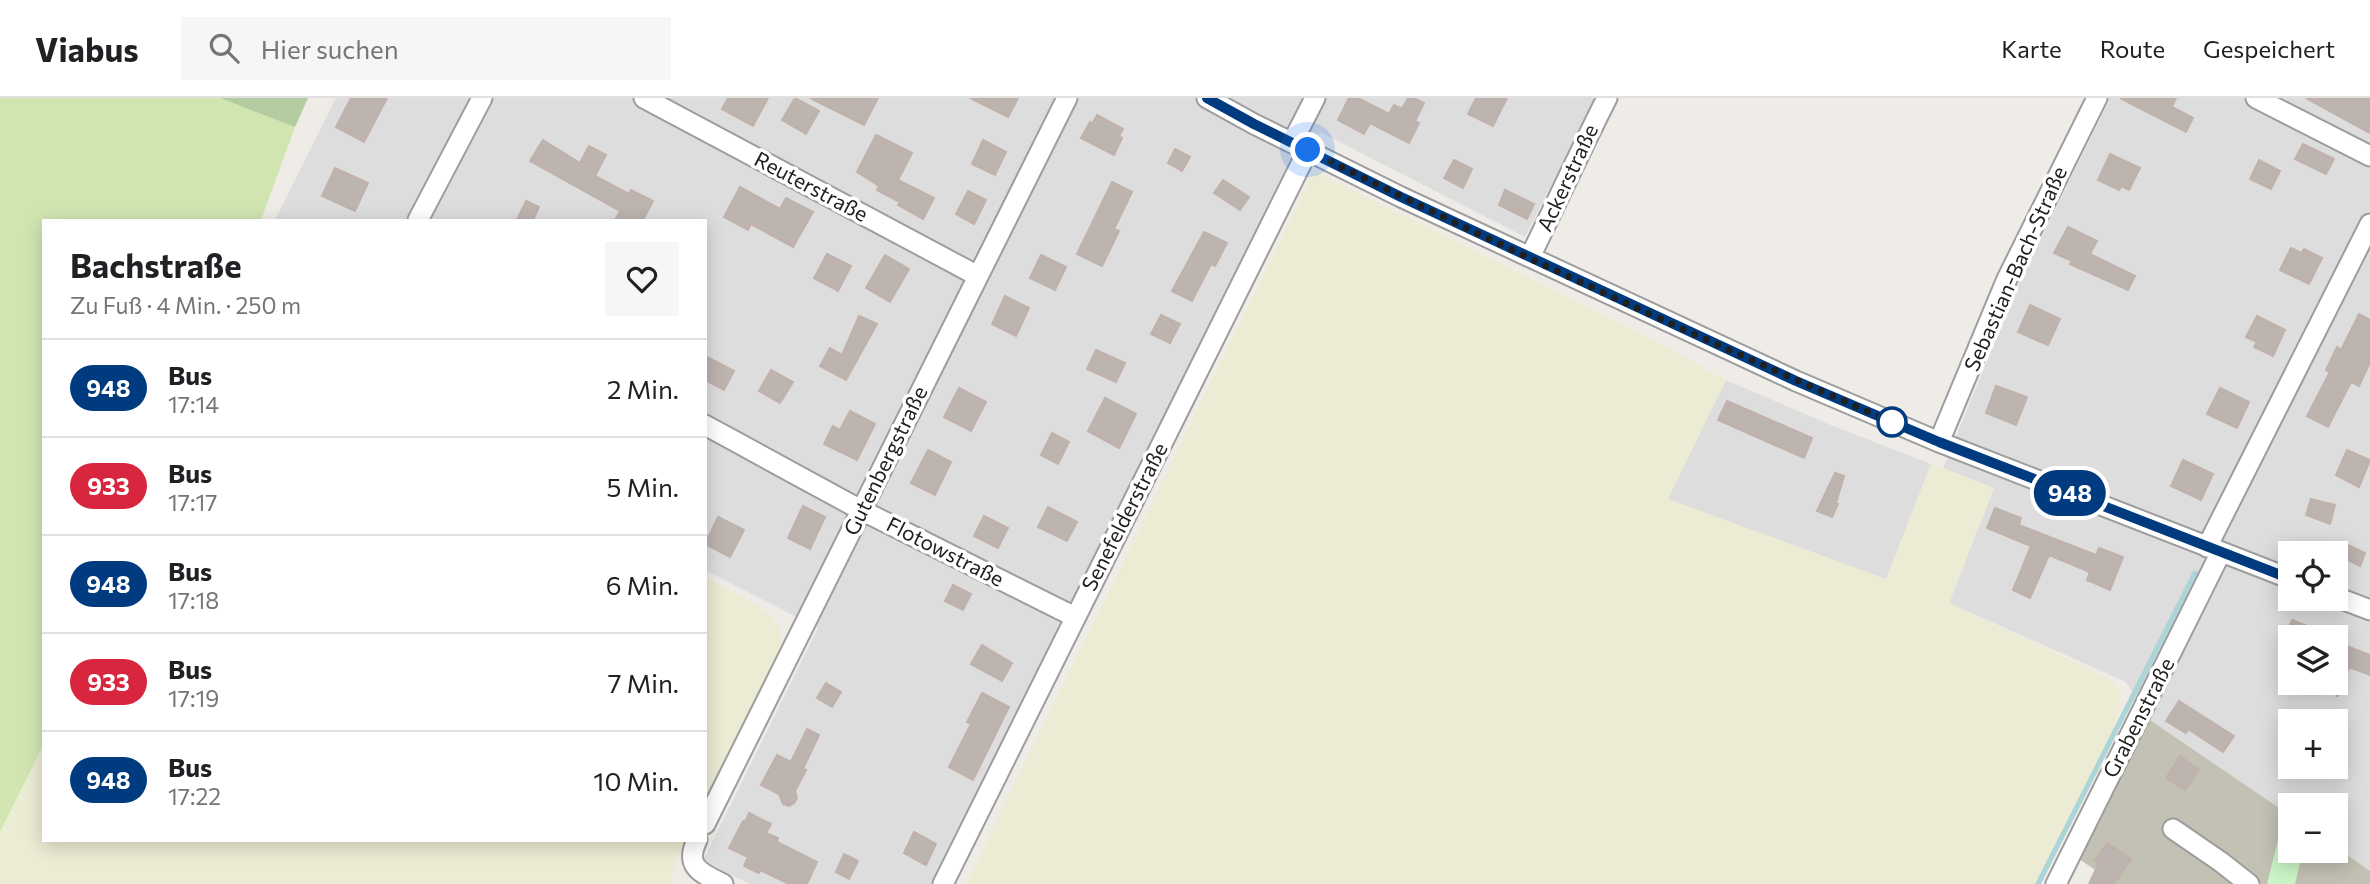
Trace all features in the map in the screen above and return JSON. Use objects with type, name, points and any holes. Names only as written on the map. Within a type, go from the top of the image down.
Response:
[{"type":"street","points":[[419,219],[482,98]]},
{"type":"street","name":"Reuterstraße","points":[[644,98],[978,276]]},
{"type":"street","name":"Gutenbergstraße","points":[[707,820],[1067,98]]},
{"type":"street","points":[[1207,98],[1530,257],[1796,381],[1939,442],[2278,574]]},
{"type":"street","name":"Senefelderstraße","points":[[943,884],[1075,617],[1300,146],[1315,98]]},
{"type":"street","name":"Ackerstraße","points":[[1530,257],[1563,191],[1567,174],[1607,98]]},
{"type":"street","name":"Sebastian-Bach-Straße","points":[[1939,442],[2007,279],[2097,98]]},
{"type":"street","points":[[2256,98],[2370,156]]},
{"type":"street","name":"Grabenstraße","points":[[2056,884],[2370,224]]},
{"type":"street","name":"Flotowstraße","points":[[707,426],[861,510],[1075,617]]},
{"type":"street","points":[[2348,602],[2370,610]]},
{"type":"street","points":[[2173,830],[2249,884]]},
{"type":"street","points":[[696,842],[692,851],[692,863],[702,874],[723,884]]},
{"type":"shaded area","points":[[336,98],[1595,98],[1525,237],[1320,132],[1060,624],[931,884],[750,884],[703,861],[818,628],[707,571],[707,219],[276,219]]},
{"type":"shaded area","points":[[2104,98],[2370,98],[2370,871],[2348,855],[2348,793],[2278,793],[2278,807],[2147,718],[2126,682],[1949,603],[1994,488],[1943,468],[2023,274],[2109,101]]},
{"type":"shaded area","points":[[1726,380],[1931,464],[1886,580],[1667,499]]},
{"type":"shaded area","points":[[2147,718],[2278,807],[2278,863],[2348,863],[2348,855],[2370,871],[2370,884],[2116,884],[2076,857]]},
{"type":"green space","points":[[0,98],[220,98],[295,127],[261,219],[42,219],[42,748],[0,832]]},
{"type":"green space","points":[[220,98],[308,98],[295,127]]},
{"type":"green space","points":[[1314,171],[1647,337],[1726,380],[1668,499],[1886,579],[1931,464],[1994,488],[1949,603],[2104,676],[2114,683],[2121,694],[2113,733],[2037,884],[966,884]]},
{"type":"green space","points":[[707,578],[763,609],[773,618],[780,630],[780,649],[707,798]]},
{"type":"green space","points":[[42,748],[42,842],[685,842],[670,884],[0,884],[0,832]]},
{"type":"green space","points":[[2278,840],[2278,863],[2300,863],[2295,884],[2267,884]]},
{"type":"building","points":[[351,98],[387,98],[364,142],[336,127]]},
{"type":"building","points":[[728,98],[768,98],[753,126],[722,109]]},
{"type":"building","points":[[795,98],[819,111],[806,134],[782,120]]},
{"type":"building","points":[[810,98],[878,98],[864,125]]},
{"type":"building","points":[[970,98],[1018,98],[1008,117]]},
{"type":"building","points":[[1349,98],[1358,98],[1389,114],[1394,105],[1402,109],[1408,98],[1424,103],[1415,121],[1419,123],[1409,143],[1370,123],[1364,134],[1338,120]]},
{"type":"building","points":[[1476,98],[1507,98],[1493,126],[1468,114]]},
{"type":"building","points":[[2120,98],[2176,98],[2172,107],[2193,118],[2186,132]]},
{"type":"building","points":[[2306,98],[2370,98],[2370,133]]},
{"type":"building","points":[[1097,115],[1123,129],[1114,155],[1081,138]]},
{"type":"building","points":[[876,135],[912,153],[898,180],[934,198],[923,219],[898,205],[900,202],[877,190],[879,186],[857,172]]},
{"type":"building","points":[[543,140],[580,163],[589,146],[606,155],[595,176],[629,194],[631,190],[653,201],[644,219],[616,219],[620,211],[530,161]]},
{"type":"building","points":[[983,140],[1006,152],[995,175],[972,164]]},
{"type":"building","points":[[2303,144],[2334,159],[2326,174],[2295,159]]},
{"type":"building","points":[[1175,149],[1190,157],[1182,171],[1168,163]]},
{"type":"building","points":[[2110,154],[2140,168],[2129,190],[2121,186],[2119,190],[2098,180]]},
{"type":"building","points":[[1454,160],[1472,169],[1463,188],[1444,178]]},
{"type":"building","points":[[2259,160],[2280,171],[2271,189],[2250,179]]},
{"type":"building","points":[[335,168],[368,183],[355,211],[322,196]]},
{"type":"building","points":[[1223,180],[1249,197],[1240,210],[1214,193]]},
{"type":"building","points":[[1112,182],[1132,192],[1114,229],[1119,231],[1102,266],[1077,254]]},
{"type":"building","points":[[740,187],[780,209],[786,198],[813,212],[793,247],[751,224],[748,230],[724,217]]},
{"type":"building","points":[[1505,190],[1534,204],[1527,219],[1499,205]]},
{"type":"building","points":[[968,191],[986,200],[974,224],[956,214]]},
{"type":"building","points":[[526,201],[539,207],[533,219],[517,219]]},
{"type":"building","points":[[2068,227],[2097,241],[2090,254],[2135,276],[2128,290],[2070,264],[2072,261],[2054,253]]},
{"type":"building","points":[[1204,232],[1227,243],[1215,266],[1211,264],[1192,301],[1172,291]]},
{"type":"building","points":[[2291,248],[2301,253],[2304,249],[2322,258],[2309,284],[2280,270]]},
{"type":"building","points":[[827,254],[851,266],[838,291],[814,278]]},
{"type":"building","points":[[885,255],[909,269],[890,302],[866,288]]},
{"type":"building","points":[[1041,255],[1066,267],[1055,290],[1030,278]]},
{"type":"building","points":[[1005,296],[1029,308],[1016,336],[992,324]]},
{"type":"building","points":[[2030,305],[2060,319],[2048,345],[2018,332]]},
{"type":"building","points":[[2359,314],[2370,320],[2370,362],[2359,386],[2351,382],[2328,427],[2307,416],[2330,372],[2326,370],[2337,347],[2341,350]]},
{"type":"building","points":[[1161,315],[1180,324],[1170,343],[1151,334]]},
{"type":"building","points":[[859,316],[877,324],[846,380],[820,366],[830,348],[842,355]]},
{"type":"building","points":[[2257,316],[2285,330],[2273,356],[2254,347],[2257,342],[2246,337]]},
{"type":"building","points":[[1096,350],[1125,363],[1116,382],[1087,369]]},
{"type":"building","points":[[707,357],[734,371],[724,390],[707,381]]},
{"type":"building","points":[[771,370],[793,382],[780,403],[759,391]]},
{"type":"building","points":[[1996,386],[2027,397],[2016,425],[1986,413]]},
{"type":"building","points":[[959,388],[986,402],[971,431],[944,417]]},
{"type":"building","points":[[2220,388],[2249,402],[2237,428],[2207,414]]},
{"type":"building","points":[[1105,398],[1136,414],[1119,448],[1088,431]]},
{"type":"building","points":[[1727,401],[1812,438],[1804,458],[1718,420]]},
{"type":"building","points":[[850,411],[875,424],[857,460],[824,444],[833,426],[840,430]]},
{"type":"building","points":[[1052,433],[1069,442],[1058,464],[1041,455]]},
{"type":"building","points":[[928,450],[951,462],[935,495],[911,483]]},
{"type":"building","points":[[2347,450],[2370,460],[2359,487],[2336,475]]},
{"type":"building","points":[[2183,460],[2213,474],[2201,500],[2171,486]]},
{"type":"building","points":[[1835,473],[1844,476],[1836,503],[1838,504],[1832,517],[1817,511]]},
{"type":"building","points":[[2311,499],[2335,505],[2330,524],[2306,515]]},
{"type":"building","points":[[803,506],[825,517],[810,549],[788,538]]},
{"type":"building","points":[[1048,507],[1077,522],[1067,541],[1038,527]]},
{"type":"building","points":[[1995,508],[2021,518],[2019,525],[2096,555],[2099,548],[2123,557],[2110,590],[2087,580],[2090,572],[2049,555],[2030,598],[2013,590],[2031,546],[1987,528]]},
{"type":"building","points":[[984,516],[1008,528],[998,548],[974,536]]},
{"type":"building","points":[[718,517],[744,530],[730,557],[707,545]]},
{"type":"building","points":[[2348,545],[2365,553],[2360,566],[2348,560]]},
{"type":"building","points":[[953,585],[971,594],[963,610],[945,601]]},
{"type":"building","points":[[2292,620],[2304,625],[2290,625]]},
{"type":"building","points":[[982,645],[1012,663],[1002,681],[971,664]]},
{"type":"building","points":[[2348,647],[2370,655],[2370,675],[2349,667],[2348,670]]},
{"type":"building","points":[[826,683],[841,692],[832,707],[817,698]]},
{"type":"building","points":[[982,693],[1009,707],[973,780],[949,767],[971,724],[967,722]]},
{"type":"building","points":[[2179,701],[2234,736],[2223,752],[2188,729],[2186,733],[2166,721]]},
{"type":"building","points":[[807,729],[819,735],[795,791],[797,798],[789,806],[783,804],[779,794],[761,785],[777,755],[791,762]]},
{"type":"building","points":[[2180,756],[2199,770],[2185,790],[2166,778]]},
{"type":"building","points":[[749,813],[771,824],[766,833],[778,838],[777,842],[817,862],[807,884],[789,884],[760,870],[759,873],[744,866],[748,857],[729,848]]},
{"type":"building","points":[[914,832],[936,844],[926,865],[904,853]]},
{"type":"building","points":[[2107,843],[2131,859],[2114,884],[2089,884],[2099,863],[2095,860]]},
{"type":"building","points":[[844,854],[858,861],[849,879],[836,872]]},
{"type":"waterway","points":[[2038,884],[2195,573]]},
{"type":"bus line","name":"948","points":[[1207,98],[1401,197],[1796,381],[1939,442],[2278,574]]},
{"type":"route","points":[[1308,150],[1401,197],[1796,381],[1892,422]]}]
